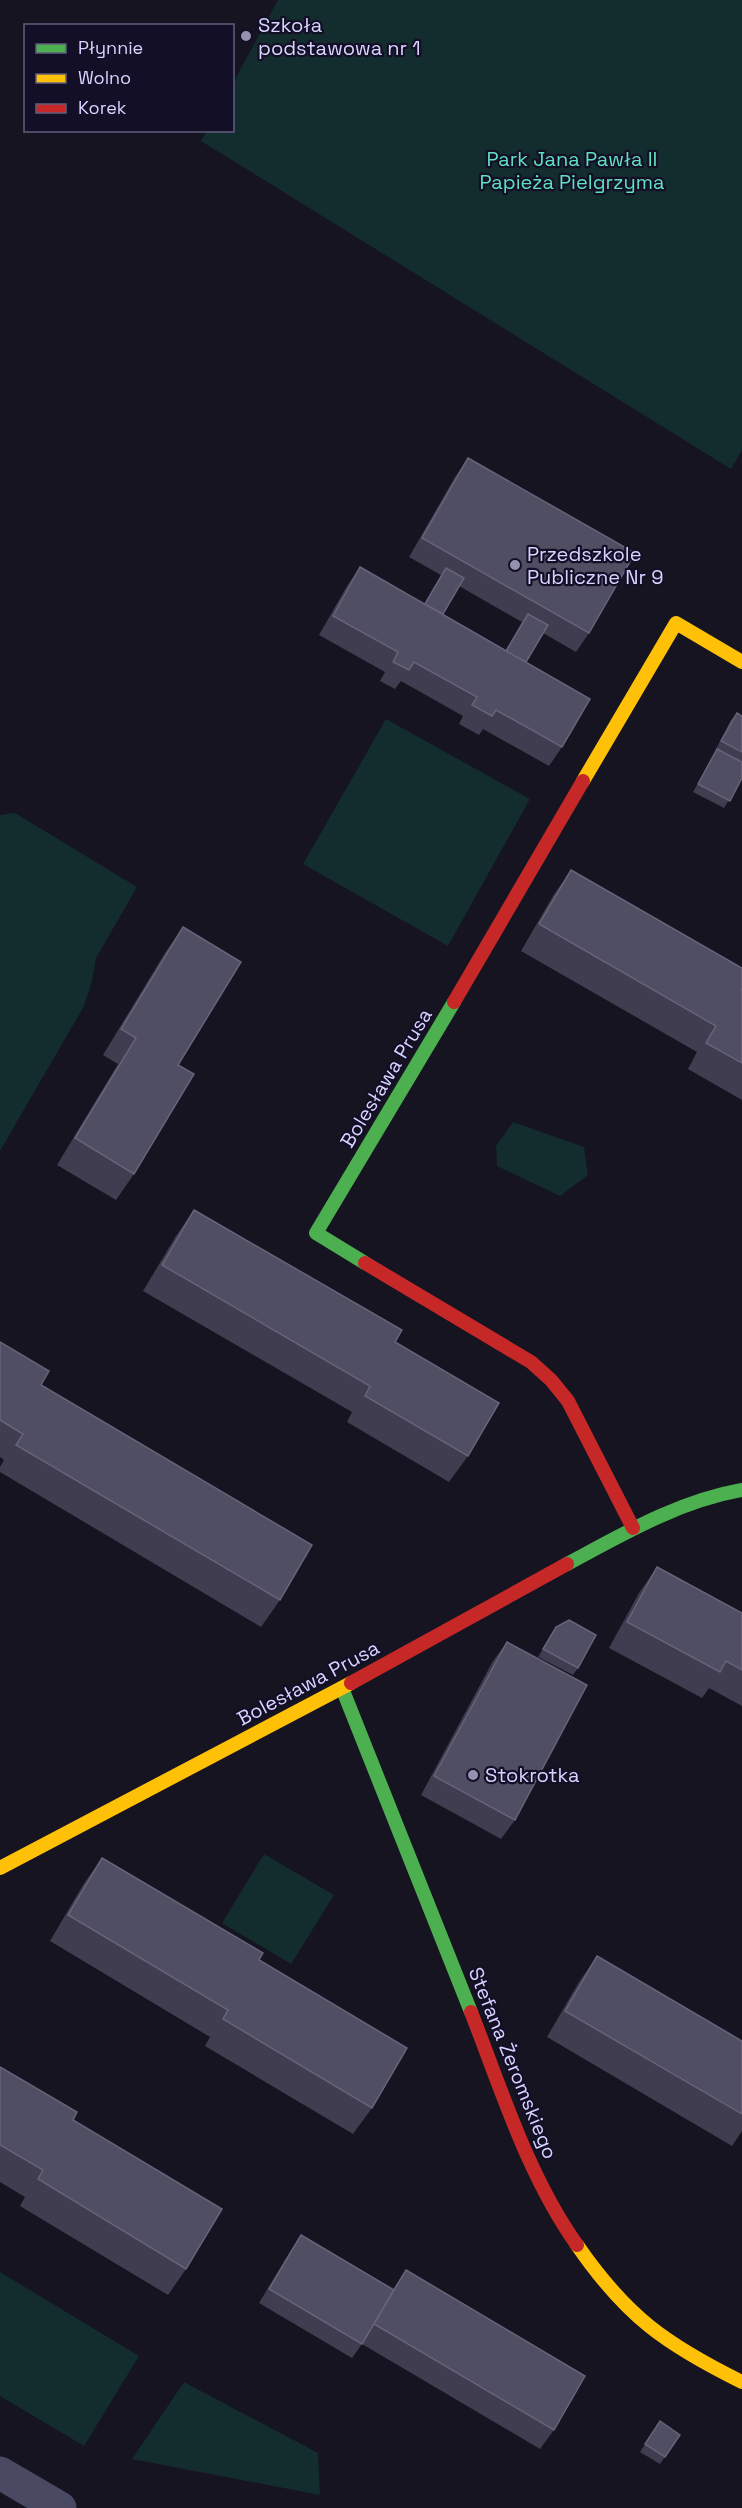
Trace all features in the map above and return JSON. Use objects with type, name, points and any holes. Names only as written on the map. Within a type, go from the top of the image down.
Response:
[{"type":"street","name":"Bolesława Prusa","points":[[633,1528],[568,1401],[551,1380],[531,1362],[316,1233],[438,1030],[676,623],[742,662]]},
{"type":"street","name":"Bolesława Prusa","points":[[0,1868],[342,1688],[633,1528],[679,1509],[728,1492],[742,1490]]},
{"type":"street","name":"Stefana Żeromskiego","points":[[342,1688],[519,2133],[552,2206],[572,2241],[625,2307],[683,2350],[742,2382]]},
{"type":"street","points":[[0,2473],[60,2508]]},
{"type":"green space","name":"Park Jana Pawła II Papieża Pielgrzyma","points":[[278,0],[742,0],[742,450],[731,469],[201,141],[206,132],[234,132],[234,81]]},
{"type":"green space","points":[[386,719],[530,799],[448,946],[303,864]]},
{"type":"green space","points":[[15,813],[137,887],[96,958],[84,1006],[0,1151],[0,815]]},
{"type":"green space","points":[[513,1122],[584,1147],[588,1175],[560,1196],[497,1166],[496,1146]]},
{"type":"green space","points":[[264,1854],[334,1895],[291,1964],[222,1923]]},
{"type":"green space","points":[[0,2272],[139,2356],[84,2446],[0,2396]]},
{"type":"green space","points":[[184,2382],[318,2453],[320,2495],[132,2459]]},
{"type":"building","name":"Przedszkole Publiczne Nr 9","points":[[468,458],[635,553],[589,633],[422,538]]},
{"type":"building","points":[[360,567],[590,699],[562,747],[496,710],[492,716],[472,705],[477,697],[414,662],[409,670],[393,662],[398,652],[333,616]]},
{"type":"building","points":[[446,568],[464,578],[443,614],[425,604]]},
{"type":"building","points":[[528,614],[548,625],[526,662],[506,651]]},
{"type":"building","points":[[737,713],[742,716],[742,752],[721,741]]},
{"type":"building","points":[[717,749],[742,762],[742,778],[730,801],[698,784]]},
{"type":"building","points":[[571,870],[742,968],[742,1063],[706,1043],[716,1026],[539,924]]},
{"type":"building","points":[[183,927],[241,962],[178,1065],[194,1074],[134,1174],[75,1138],[136,1038],[121,1029]]},
{"type":"building","points":[[194,1210],[402,1330],[395,1342],[499,1403],[468,1456],[365,1396],[370,1386],[162,1265]]},
{"type":"building","points":[[0,1342],[49,1371],[41,1385],[312,1545],[280,1600],[16,1445],[23,1434],[0,1420]]},
{"type":"building","points":[[657,1567],[742,1613],[742,1670],[726,1661],[720,1672],[627,1622]]},
{"type":"building","points":[[569,1620],[596,1635],[578,1668],[543,1649],[556,1627]]},
{"type":"building","points":[[507,1642],[587,1685],[515,1820],[434,1776]]},
{"type":"building","points":[[102,1858],[263,1953],[259,1960],[407,2048],[372,2108],[223,2019],[228,2010],[68,1915]]},
{"type":"building","points":[[597,1956],[742,2041],[742,2114],[565,2011]]},
{"type":"building","points":[[0,2067],[77,2112],[73,2120],[222,2209],[186,2269],[38,2179],[43,2170],[0,2145]]},
{"type":"building","points":[[301,2235],[394,2290],[362,2344],[269,2289]]},
{"type":"building","points":[[406,2270],[585,2376],[554,2430],[374,2324]]},
{"type":"building","points":[[660,2421],[680,2435],[665,2457],[645,2444]]},
{"type":"traffic: fast","points":[[365,1263],[316,1233],[454,1002]]},
{"type":"traffic: fast","points":[[567,1564],[630,1530],[674,1510],[742,1490]]},
{"type":"traffic: fast","points":[[342,1688],[471,2012]]},
{"type":"traffic: slow","points":[[583,781],[676,623],[742,662]]},
{"type":"traffic: slow","points":[[0,1868],[351,1683]]},
{"type":"traffic: slow","points":[[577,2245],[613,2291],[649,2326],[691,2355],[742,2382]]},
{"type":"traffic: jam","points":[[454,1002],[583,781]]},
{"type":"traffic: jam","points":[[365,1263],[531,1362],[551,1380],[568,1401],[633,1528]]},
{"type":"traffic: jam","points":[[351,1683],[567,1564]]},
{"type":"traffic: jam","points":[[471,2012],[530,2162],[544,2191],[577,2245]]},
{"type":"place","name":"Szkoła podstawowa nr 1","points":[[246,36]]},
{"type":"place","name":"Przedszkole Publiczne Nr 9","points":[[515,565]]},
{"type":"place","name":"Stokrotka","points":[[473,1775]]}]
